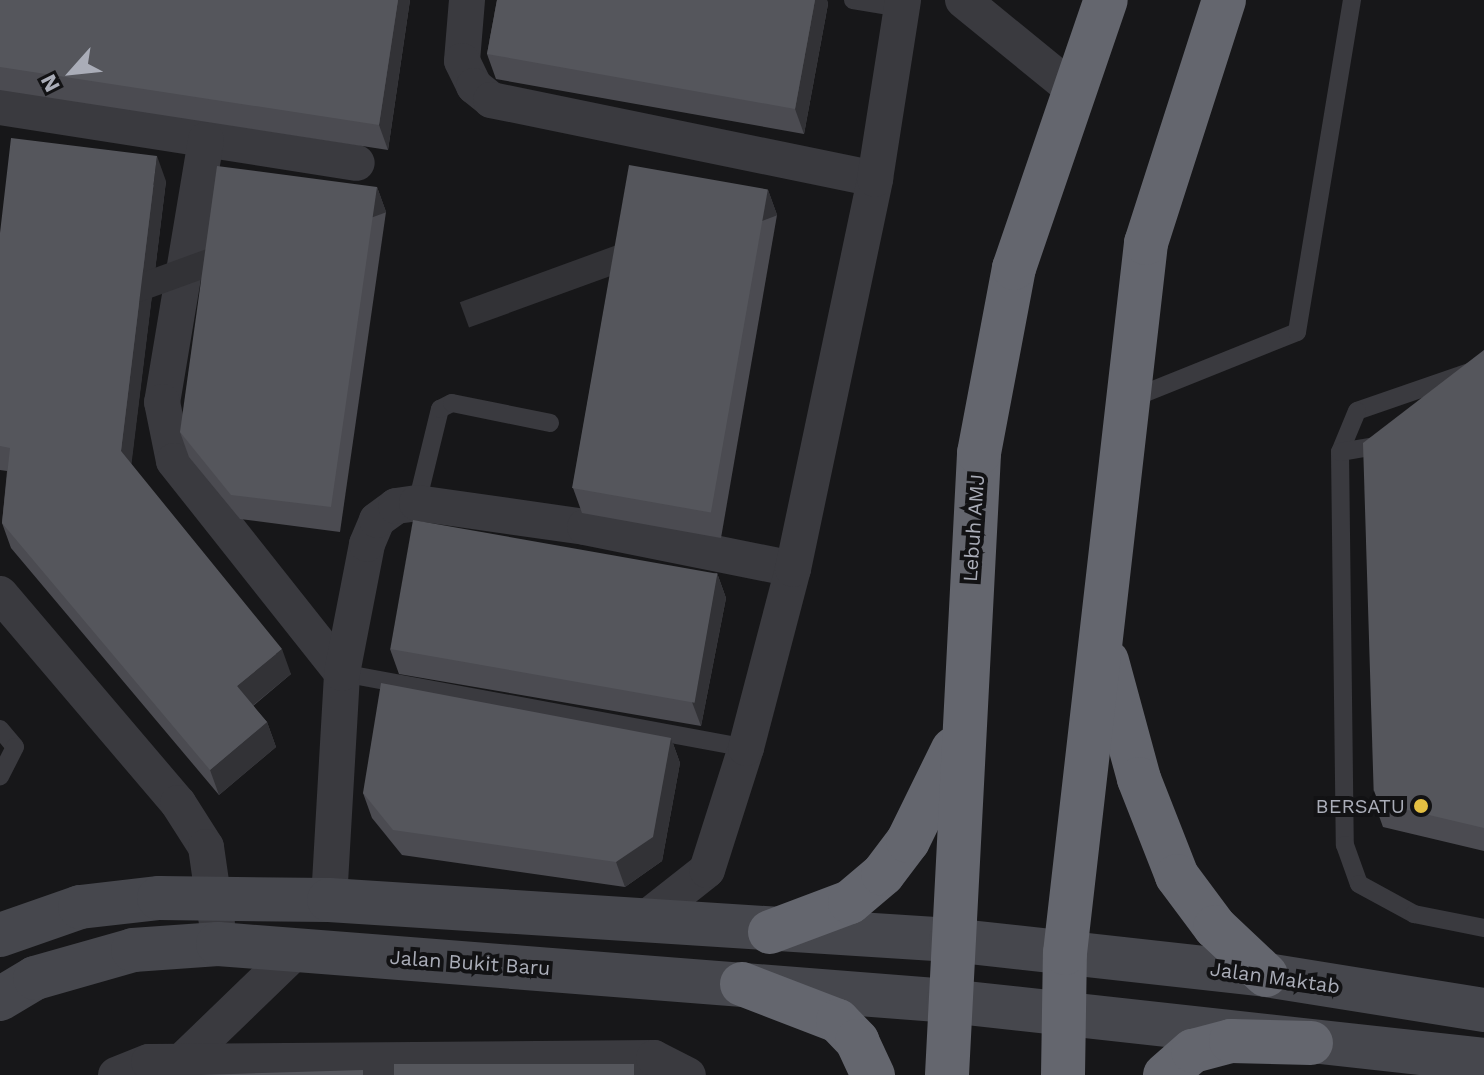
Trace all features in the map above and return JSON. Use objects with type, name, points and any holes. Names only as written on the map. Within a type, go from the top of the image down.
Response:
[{"type":"highway","name":"Lebuh AMJ","points":[[947,1075],[961,732],[979,453],[1014,268],[1072,89],[1106,0]]},
{"type":"highway","points":[[1063,1075],[1065,953],[1125,401],[1146,243],[1224,0]]},
{"type":"highway","points":[[1101,636],[1139,779],[1177,876],[1215,927],[1266,975]]},
{"type":"highway","points":[[770,932],[850,902],[883,874],[908,841],[961,732]]},
{"type":"highway","points":[[742,984],[838,1021],[857,1041],[873,1075]]},
{"type":"highway","points":[[1165,1075],[1193,1051],[1231,1041],[1311,1043]]},
{"type":"main road","points":[[0,935],[80,907],[159,898],[216,898],[329,900],[770,932],[951,940]]},
{"type":"main road","name":"Jalan Maktab","points":[[951,940],[1266,975],[1484,1010]]},
{"type":"main road","name":"Jalan Bukit Baru","points":[[0,999],[35,978],[133,950],[218,944],[948,1001],[1064,1015]]},
{"type":"main road","points":[[1064,1015],[1484,1060]]},
{"type":"street","points":[[467,0],[462,61],[474,86],[491,100],[875,179]]},
{"type":"street","points":[[963,0],[1072,89]]},
{"type":"street","points":[[640,923],[707,870],[746,748],[793,569],[875,179],[902,4]]},
{"type":"street","points":[[0,107],[357,163]]},
{"type":"street","points":[[206,140],[162,402],[174,461],[342,673]]},
{"type":"street","points":[[329,900],[342,673],[367,544],[377,520],[396,506],[417,503],[585,527],[793,569]]},
{"type":"street","points":[[0,594],[178,803],[206,847],[216,898],[218,944]]},
{"type":"street","points":[[181,1062],[297,950]]},
{"type":"street","points":[[116,1075],[149,1062],[654,1058],[688,1075]]},
{"type":"lane","points":[[853,0],[902,4]]},
{"type":"lane","points":[[1125,401],[1297,332],[1352,0]]},
{"type":"lane","points":[[1484,367],[1357,411],[1340,452],[1345,845],[1359,884],[1414,914],[1484,928]]},
{"type":"lane","points":[[417,503],[440,409],[452,403],[550,423]]},
{"type":"lane","points":[[1340,452],[1413,439]]},
{"type":"lane","points":[[342,673],[746,748]]},
{"type":"lane","points":[[0,729],[15,747],[0,776]]},
{"type":"building","points":[[0,0],[398,0],[379,125],[0,67]]},
{"type":"building","points":[[497,0],[815,0],[795,109],[487,54]]},
{"type":"building","points":[[11,138],[157,156],[121,451],[282,649],[237,686],[267,722],[210,770],[2,523],[10,448],[0,446],[0,233]]},
{"type":"building","points":[[629,165],[768,189],[711,513],[572,488]]},
{"type":"building","points":[[217,166],[377,187],[331,507],[231,495],[180,432]]},
{"type":"building","points":[[1484,350],[1484,828],[1374,802],[1363,443]]},
{"type":"building","points":[[413,520],[717,574],[695,703],[390,649]]},
{"type":"building","points":[[381,683],[671,738],[653,837],[616,862],[393,830],[363,793]]},
{"type":"building","points":[[394,1064],[634,1064],[634,1075],[394,1075]]},
{"type":"building","points":[[363,1070],[363,1075],[201,1075]]},
{"type":"place","name":"BERSATU","points":[[1421,806]]}]
